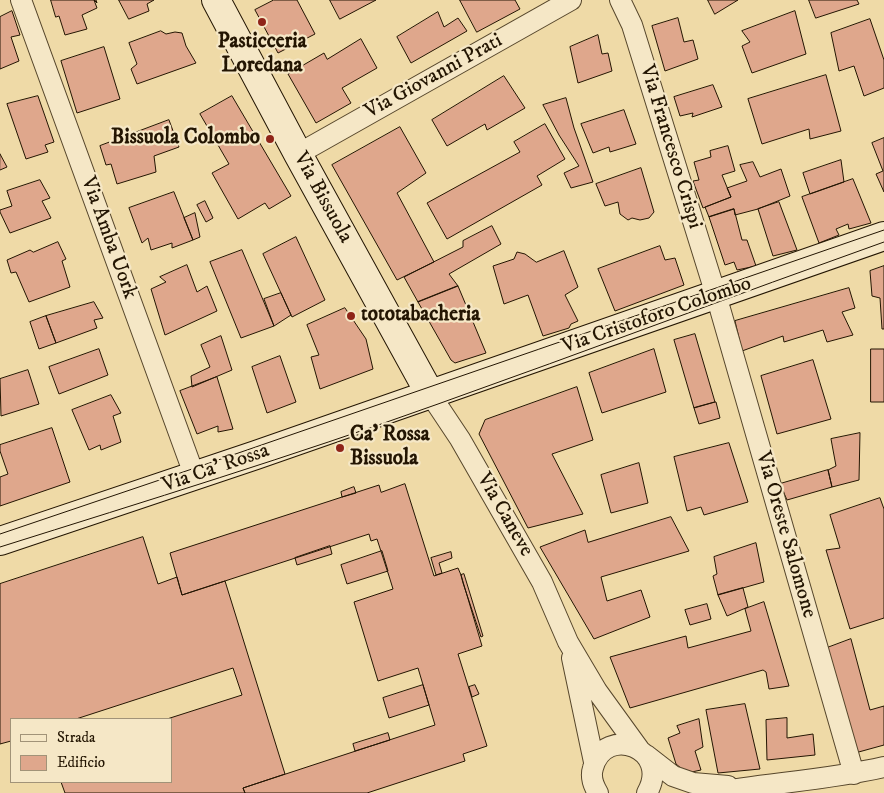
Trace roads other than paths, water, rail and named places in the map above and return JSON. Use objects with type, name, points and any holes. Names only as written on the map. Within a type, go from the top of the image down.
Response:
[{"type":"street","name":"Via Amba Uork","points":[[21,0],[195,477]]},
{"type":"street","name":"Via Giovanni Prati","points":[[298,154],[571,0]]},
{"type":"street","name":"Via Francesco Crispi","points":[[620,0],[632,25],[716,295]]},
{"type":"street","name":"Via Bissuola","points":[[218,1],[298,154],[430,394]]},
{"type":"street","name":"Via Cristoforo Colombo","points":[[430,394],[884,236]]},
{"type":"street","name":"Via Oreste Salomone","points":[[716,295],[854,774]]},
{"type":"street","name":"Via Ca' Rossa","points":[[0,541],[195,477],[430,394]]},
{"type":"street","name":"Via Caneve","points":[[430,394],[460,438],[542,582],[568,642],[597,691],[642,752],[673,776],[694,783],[743,787]]},
{"type":"street","name":"Via Caneve","points":[[568,642],[594,762],[592,782],[597,792]]},
{"type":"street","points":[[594,762],[600,753],[609,747],[619,744],[629,745],[642,752],[651,765],[653,774],[652,784],[647,793]]},
{"type":"street","name":"Via Caneve","points":[[712,793],[743,787],[854,774],[884,767]]},
{"type":"tram line","points":[[0,534],[884,230]]},
{"type":"tram line","points":[[0,547],[329,442],[884,242]]},
{"type":"place","name":"Pasticceria Loredana","points":[[262,22]]},
{"type":"place","name":"Bissuola Colombo","points":[[270,139]]},
{"type":"place","name":"tototabacheria","points":[[351,316]]},
{"type":"place","name":"Ca' Rossa Bissuola","points":[[340,448]]}]
